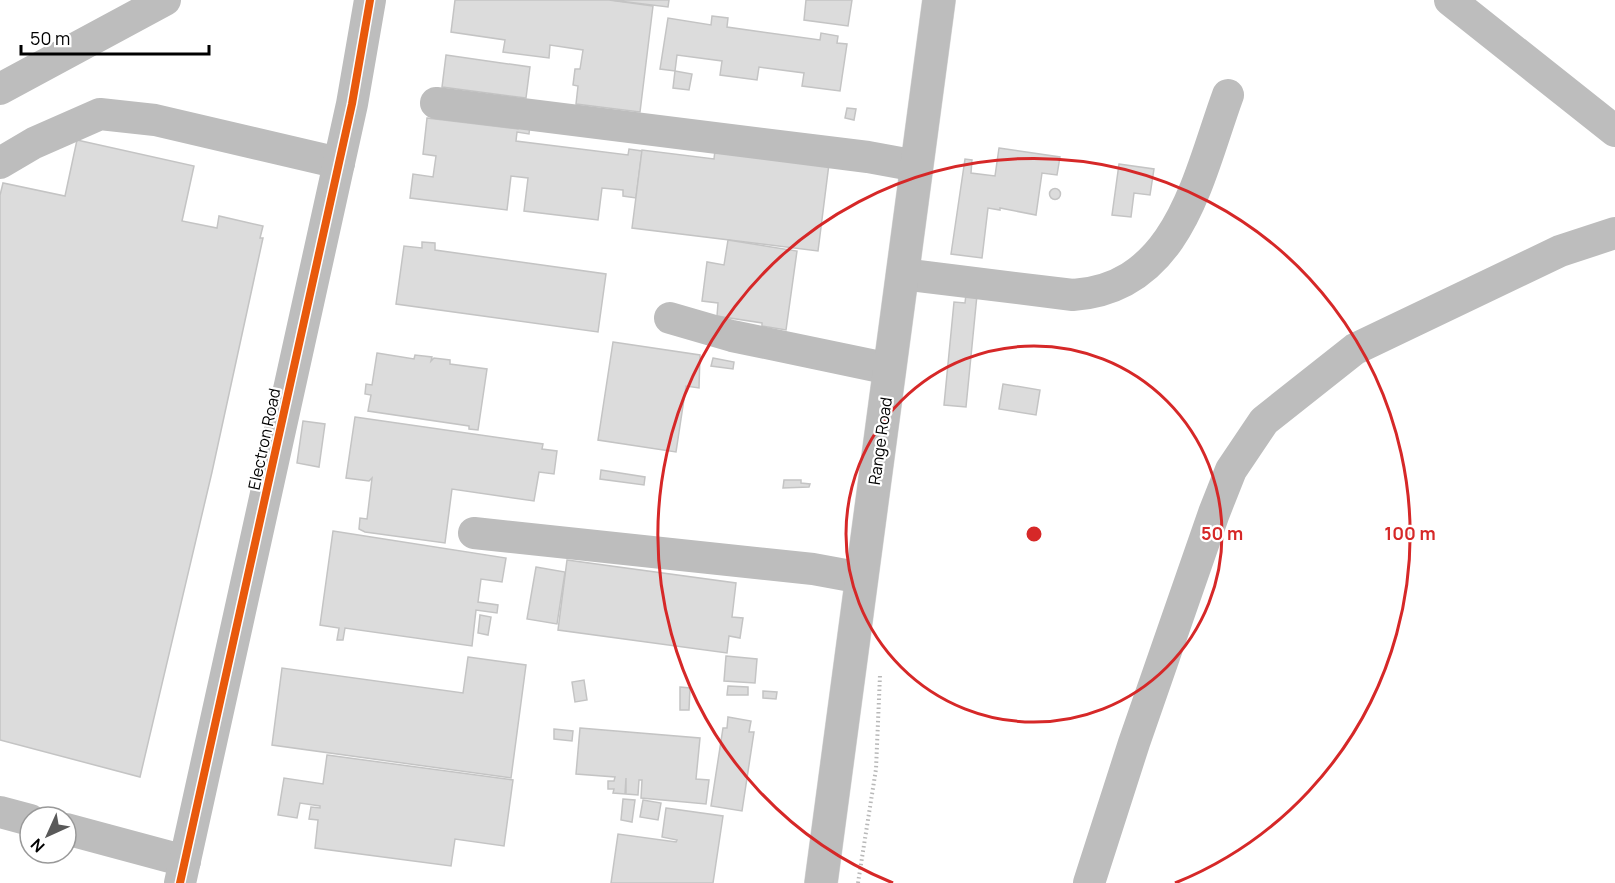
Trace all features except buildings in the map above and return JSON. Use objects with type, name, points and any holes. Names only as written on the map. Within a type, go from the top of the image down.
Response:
[{"type":"main road","name":"Range Road","points":[[821,883],[939,0]]},
{"type":"street","points":[[0,89],[165,0]]},
{"type":"street","name":"Electron Road","points":[[183,872],[339,163],[370,0]]},
{"type":"street","points":[[1450,0],[1615,130]]},
{"type":"street","points":[[902,274],[1073,295],[1099,293],[1125,283],[1150,263],[1181,223],[1228,95]]},
{"type":"street","points":[[436,104],[868,157],[917,166]]},
{"type":"street","points":[[0,163],[34,143],[100,114],[155,120],[339,163]]},
{"type":"street","points":[[1089,883],[1134,742],[1214,513],[1231,471],[1264,421],[1355,349],[1560,251],[1615,233]]},
{"type":"street","points":[[670,318],[732,336],[890,369]]},
{"type":"street","points":[[474,533],[813,569],[862,578]]},
{"type":"street","points":[[0,812],[18,817]]},
{"type":"street","points":[[78,833],[183,872]]},
{"type":"cycle path","points":[[180,883],[352,104],[370,0]]}]
